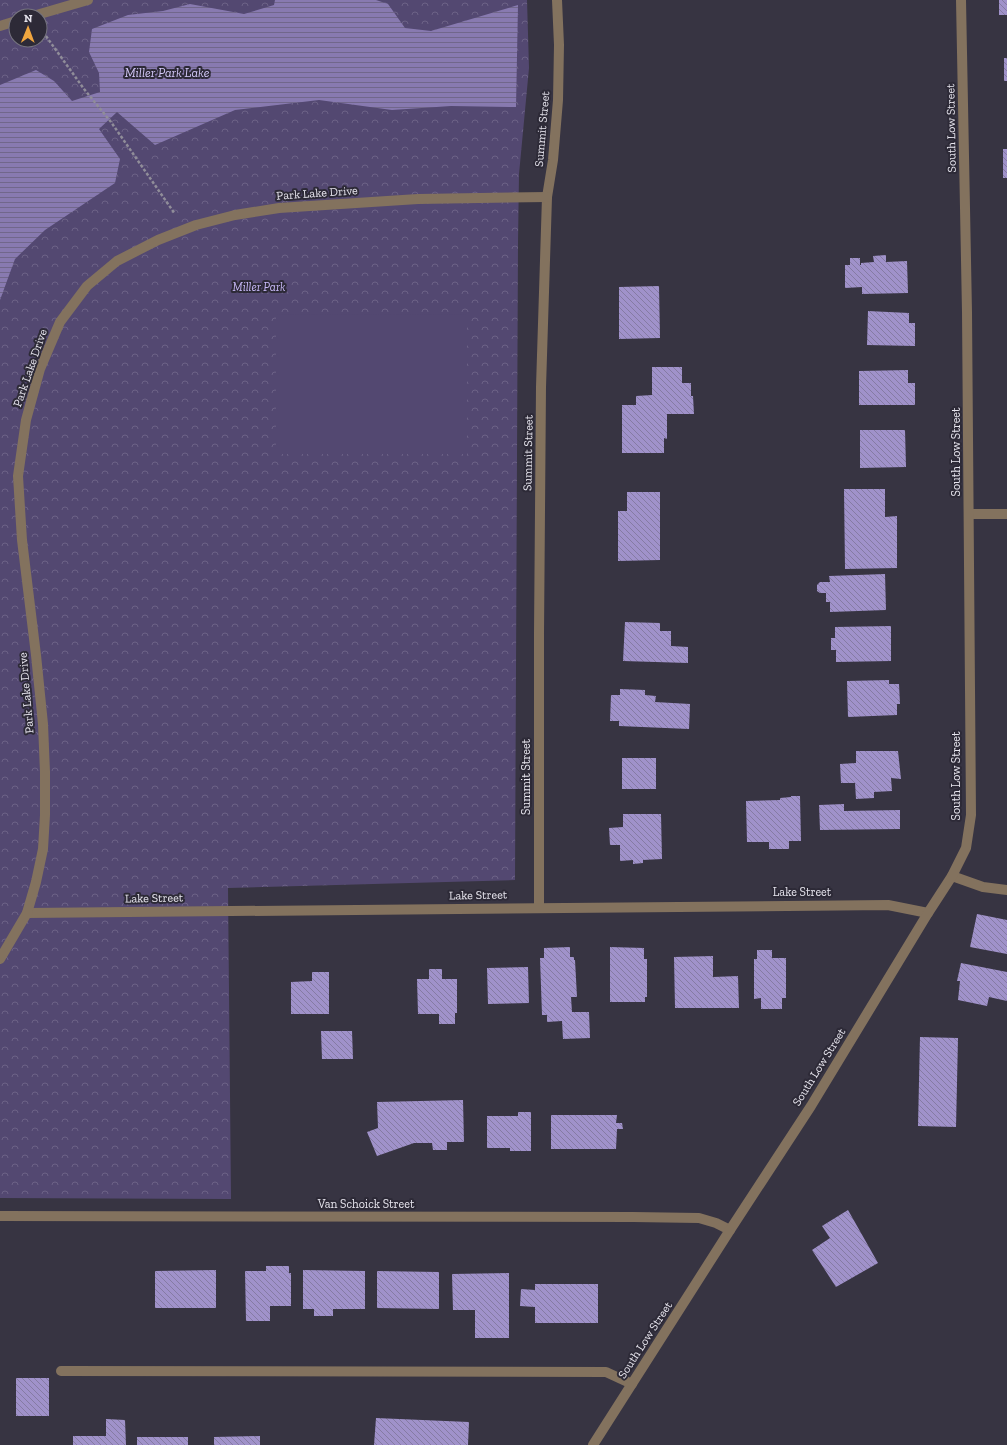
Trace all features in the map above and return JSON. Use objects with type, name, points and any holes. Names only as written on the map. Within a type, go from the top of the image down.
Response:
[{"type":"street","points":[[48,12],[88,0]]},
{"type":"street","name":"Summit Street","points":[[539,907],[541,395],[547,197],[553,160],[558,100],[559,45],[556,0]]},
{"type":"street","name":"South Low Street","points":[[593,1445],[811,1106],[952,876],[966,848],[971,815],[967,304],[961,0]]},
{"type":"street","name":"Park Lake Drive","points":[[0,958],[27,913],[36,882],[42,849],[45,816],[45,772],[42,716],[22,540],[18,476],[26,420],[40,369],[60,322],[87,286],[117,261],[158,240],[186,229],[235,215],[279,208],[418,199],[547,197]]},
{"type":"street","points":[[969,514],[1007,514]]},
{"type":"street","points":[[952,876],[983,887],[1007,890]]},
{"type":"street","name":"Lake Street","points":[[27,913],[888,904],[928,913]]},
{"type":"street","name":"Van Schoick Street","points":[[0,1216],[699,1218],[716,1223],[730,1230]]},
{"type":"street","points":[[61,1371],[606,1372],[632,1384]]},
{"type":"path","points":[[48,38],[84,89],[111,122],[186,229]]},
{"type":"green space","name":"Miller Park","points":[[0,0],[527,0],[529,68],[519,174],[518,242],[515,880],[228,888],[231,1199],[0,1198]]},
{"type":"green space","points":[[276,314],[467,315],[467,454],[276,454]]},
{"type":"water","name":"Miller Park Lake","points":[[275,0],[376,0],[388,4],[405,28],[431,31],[518,5],[516,107],[451,106],[392,110],[319,100],[235,110],[155,145],[117,112],[99,129],[120,159],[115,183],[45,230],[15,259],[0,300],[0,85],[36,70],[54,81],[72,101],[100,92],[99,73],[89,52],[92,29],[128,15],[163,11],[190,4],[244,14],[274,5]]},
{"type":"building","points":[[999,0],[1007,0],[1007,15],[999,15]]},
{"type":"building","points":[[1004,58],[1007,58],[1007,81],[1004,81]]},
{"type":"building","points":[[1003,149],[1007,149],[1007,178],[1003,178]]},
{"type":"building","points":[[886,255],[886,262],[907,261],[908,293],[862,294],[862,287],[845,288],[845,265],[850,265],[850,258],[860,258],[861,265],[861,263],[874,262],[873,256]]},
{"type":"building","points":[[659,286],[660,338],[619,339],[619,287]]},
{"type":"building","points":[[868,311],[909,313],[909,323],[915,323],[915,346],[867,345]]},
{"type":"building","points":[[652,367],[682,367],[682,383],[691,383],[691,396],[693,396],[694,414],[667,414],[667,439],[664,438],[664,453],[622,453],[622,405],[636,405],[636,396],[652,395]]},
{"type":"building","points":[[908,370],[908,383],[915,383],[915,405],[859,405],[859,371]]},
{"type":"building","points":[[860,430],[905,430],[906,467],[860,468]]},
{"type":"building","points":[[844,489],[885,489],[885,517],[897,516],[897,568],[845,569]]},
{"type":"building","points":[[627,492],[660,492],[660,560],[618,561],[618,511],[627,511]]},
{"type":"building","points":[[885,574],[886,610],[830,612],[830,602],[826,602],[826,593],[820,593],[817,591],[817,585],[820,582],[830,582],[829,576]]},
{"type":"building","points":[[625,622],[660,623],[660,631],[671,631],[671,646],[688,647],[688,663],[623,661]]},
{"type":"building","points":[[891,626],[891,661],[836,662],[836,650],[831,650],[831,638],[835,638],[835,627]]},
{"type":"building","points":[[889,680],[889,684],[899,684],[900,704],[897,704],[897,715],[848,717],[847,681]]},
{"type":"building","points":[[620,689],[645,690],[645,695],[656,696],[655,702],[690,704],[689,729],[619,726],[619,721],[610,721],[611,695],[620,695]]},
{"type":"building","points":[[856,751],[898,751],[901,779],[891,778],[892,791],[874,792],[874,798],[856,799],[855,783],[841,783],[840,764],[856,763]]},
{"type":"building","points":[[622,758],[656,758],[656,789],[622,789]]},
{"type":"building","points":[[800,796],[801,841],[789,841],[789,849],[769,849],[769,842],[747,842],[746,801],[780,800],[780,798]]},
{"type":"building","points":[[844,804],[844,811],[900,810],[900,829],[820,830],[819,805]]},
{"type":"building","points":[[623,814],[661,814],[662,859],[643,860],[643,863],[633,864],[633,860],[620,861],[620,845],[610,845],[609,828],[623,827]]},
{"type":"building","points":[[977,914],[1007,920],[1007,954],[970,947]]},
{"type":"building","points":[[570,947],[570,957],[574,957],[575,960],[577,997],[571,997],[572,1012],[589,1012],[590,1038],[563,1039],[562,1021],[547,1022],[547,1015],[542,1015],[540,958],[544,958],[544,948]]},
{"type":"building","points":[[610,947],[644,948],[644,959],[647,959],[647,997],[645,997],[645,1002],[610,1002]]},
{"type":"building","points":[[757,950],[772,950],[772,958],[786,958],[786,998],[782,998],[782,1009],[761,1009],[761,998],[754,999],[754,959],[757,959]]},
{"type":"building","points":[[713,956],[713,977],[738,976],[739,1008],[675,1008],[674,957]]},
{"type":"building","points":[[961,963],[1007,972],[1007,1001],[989,997],[987,1006],[958,1000],[960,981],[957,981]]},
{"type":"building","points":[[528,967],[529,1003],[488,1004],[487,968]]},
{"type":"building","points":[[429,969],[442,969],[442,979],[457,979],[457,1013],[455,1013],[455,1024],[439,1024],[439,1014],[418,1014],[417,979],[429,979]]},
{"type":"building","points":[[312,972],[329,972],[329,1014],[291,1014],[291,982],[312,981]]},
{"type":"building","points":[[321,1031],[352,1031],[353,1059],[322,1059]]},
{"type":"building","points":[[920,1037],[958,1038],[956,1127],[918,1126]]},
{"type":"building","points":[[463,1100],[464,1142],[447,1142],[447,1150],[433,1150],[432,1143],[414,1143],[377,1156],[367,1132],[378,1128],[377,1102]]},
{"type":"building","points":[[518,1112],[531,1112],[531,1151],[510,1151],[510,1148],[487,1148],[487,1116],[518,1116]]},
{"type":"building","points":[[551,1115],[617,1115],[616,1123],[622,1123],[623,1129],[617,1129],[616,1149],[551,1149]]},
{"type":"building","points":[[848,1210],[878,1263],[836,1287],[812,1250],[830,1238],[822,1226]]},
{"type":"building","points":[[266,1266],[289,1266],[289,1273],[291,1273],[291,1306],[270,1306],[270,1321],[246,1321],[245,1271],[266,1271]]},
{"type":"building","points":[[216,1270],[216,1308],[155,1308],[155,1271]]},
{"type":"building","points":[[303,1270],[365,1271],[365,1309],[333,1309],[333,1316],[314,1316],[314,1309],[303,1309]]},
{"type":"building","points":[[377,1271],[439,1272],[439,1309],[377,1308]]},
{"type":"building","points":[[509,1273],[509,1338],[475,1338],[475,1310],[453,1310],[452,1274]]},
{"type":"building","points":[[535,1284],[598,1284],[598,1323],[535,1323],[535,1307],[520,1306],[521,1289],[535,1290]]},
{"type":"building","points":[[16,1378],[49,1378],[49,1416],[16,1416]]},
{"type":"building","points":[[376,1418],[469,1422],[468,1445],[374,1445]]},
{"type":"building","points":[[106,1419],[125,1420],[126,1445],[73,1445],[73,1436],[106,1436]]},
{"type":"building","points":[[260,1436],[260,1445],[214,1445],[214,1437]]},
{"type":"building","points":[[137,1437],[188,1437],[188,1445],[137,1445]]}]
